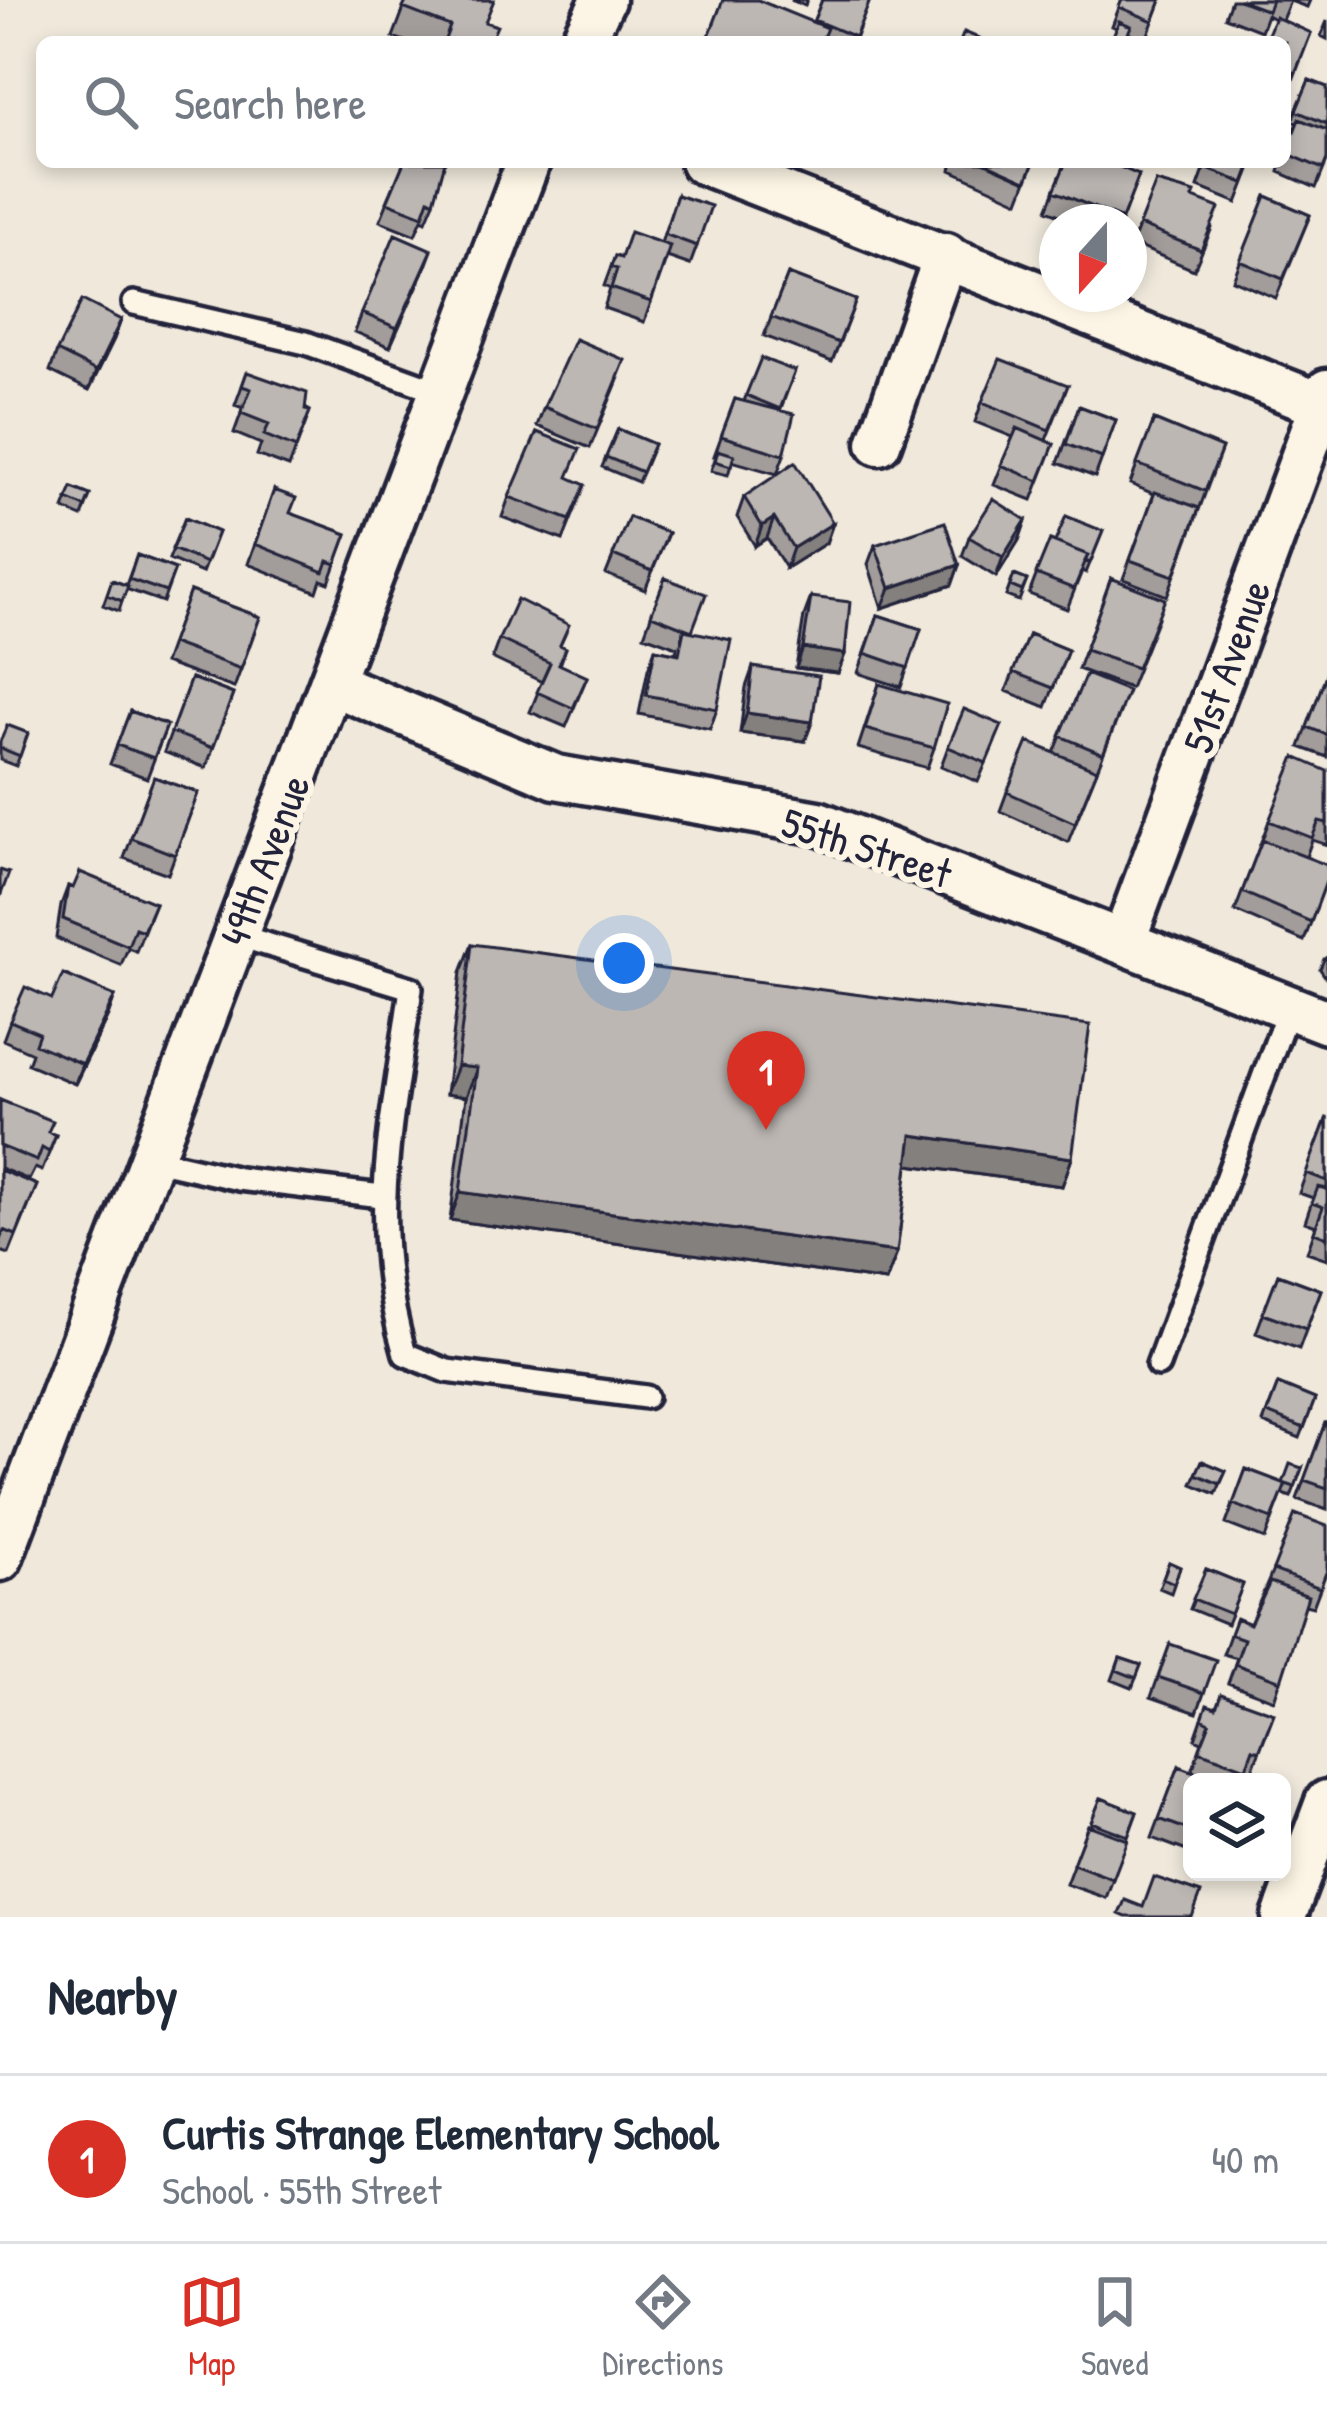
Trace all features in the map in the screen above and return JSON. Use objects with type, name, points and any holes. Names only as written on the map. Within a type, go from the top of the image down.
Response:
[{"type":"street","points":[[585,36],[603,0]]},
{"type":"street","name":"49th Avenue","points":[[0,1559],[526,168]]},
{"type":"street","points":[[717,168],[1325,398]]},
{"type":"street","points":[[879,443],[946,255]]},
{"type":"street","name":"51st Avenue","points":[[1124,940],[1325,398]]},
{"type":"street","name":"55th Street","points":[[331,683],[556,777],[818,823],[1308,1015]]},
{"type":"street","points":[[1284,1917],[1327,1802]]},
{"type":"lane","points":[[134,304],[306,343],[441,392]]},
{"type":"lane","points":[[236,935],[411,988],[382,1196],[383,1262],[405,1354],[447,1371],[646,1397]]},
{"type":"lane","points":[[1158,1365],[1308,1015]]},
{"type":"lane","points":[[151,1159],[239,1179],[382,1196]]},
{"type":"building","points":[[407,0],[494,0],[485,22],[497,26],[493,36],[446,36],[450,26],[403,8]]},
{"type":"building","points":[[723,0],[758,0],[827,28],[824,36],[709,36]]},
{"type":"building","points":[[822,0],[870,0],[855,36],[814,20]]},
{"type":"building","points":[[1122,0],[1161,0],[1153,21],[1119,7]]},
{"type":"building","points":[[1239,0],[1272,0],[1268,11]]},
{"type":"building","points":[[1275,17],[1311,33],[1295,73],[1291,71],[1291,36],[1267,36]]},
{"type":"building","points":[[1119,21],[1131,26],[1127,36],[1113,36]]},
{"type":"building","points":[[1309,80],[1327,87],[1327,124],[1296,111]]},
{"type":"building","points":[[1299,119],[1327,130],[1323,169],[1291,155]]},
{"type":"building","points":[[401,168],[443,168],[434,202],[429,199],[423,216],[387,202]]},
{"type":"building","points":[[997,168],[1031,168],[1026,181]]},
{"type":"building","points":[[1064,168],[1122,168],[1139,175],[1128,204],[1086,204],[1054,191]]},
{"type":"building","points":[[1205,168],[1250,168],[1244,183]]},
{"type":"building","points":[[1156,182],[1195,193],[1193,198],[1219,208],[1201,250],[1147,228],[1147,205]]},
{"type":"building","points":[[677,195],[711,206],[697,246],[664,234]]},
{"type":"building","points":[[1266,196],[1310,215],[1283,279],[1240,261]]},
{"type":"building","points":[[630,232],[670,246],[651,302],[611,288],[617,269],[611,267],[615,256],[621,258]]},
{"type":"building","points":[[395,234],[432,250],[397,328],[362,313]]},
{"type":"building","points":[[788,274],[856,300],[839,343],[771,317]]},
{"type":"building","points":[[82,300],[121,320],[96,371],[57,351]]},
{"type":"building","points":[[575,339],[625,360],[597,429],[544,407]]},
{"type":"building","points":[[761,358],[795,371],[780,409],[746,395]]},
{"type":"building","points":[[1000,359],[1068,385],[1049,430],[982,402]]},
{"type":"building","points":[[247,372],[307,393],[305,410],[310,411],[296,448],[264,435],[269,424],[241,413],[251,389],[242,386]]},
{"type":"building","points":[[735,399],[794,414],[784,455],[721,436]]},
{"type":"building","points":[[1079,406],[1116,420],[1102,458],[1066,444]]},
{"type":"building","points":[[1154,420],[1222,448],[1205,491],[1137,464]]},
{"type":"building","points":[[1017,428],[1054,444],[1039,481],[1001,465]]},
{"type":"building","points":[[618,429],[654,444],[642,472],[606,457]]},
{"type":"building","points":[[537,432],[580,449],[568,477],[585,485],[570,520],[509,497]]},
{"type":"building","points":[[718,450],[734,455],[731,466],[715,461]]},
{"type":"building","points":[[795,462],[833,523],[793,548],[774,518],[762,526],[744,497]]},
{"type":"building","points":[[72,488],[90,495],[85,507],[67,499]]},
{"type":"building","points":[[274,490],[296,498],[290,513],[347,534],[336,564],[328,561],[324,572],[255,544]]},
{"type":"building","points":[[1155,492],[1199,508],[1174,576],[1130,560]]},
{"type":"building","points":[[993,499],[1026,520],[1003,557],[969,537]]},
{"type":"building","points":[[1066,516],[1103,531],[1090,563],[1085,561],[1088,555],[1055,542]]},
{"type":"building","points":[[629,517],[668,533],[652,571],[613,555]]},
{"type":"building","points":[[185,518],[218,532],[206,563],[172,549]]},
{"type":"building","points":[[945,522],[959,565],[890,588],[875,545]]},
{"type":"building","points":[[1050,540],[1088,555],[1074,589],[1036,574]]},
{"type":"building","points":[[137,555],[175,569],[166,592],[129,579]]},
{"type":"building","points":[[1014,575],[1027,580],[1022,591],[1010,586]]},
{"type":"building","points":[[665,578],[706,594],[692,631],[651,615]]},
{"type":"building","points":[[1111,578],[1165,599],[1137,668],[1085,650]]},
{"type":"building","points":[[112,580],[128,586],[122,601],[107,595]]},
{"type":"building","points":[[190,591],[260,617],[241,669],[171,643]]},
{"type":"building","points":[[811,597],[850,602],[845,654],[803,648]]},
{"type":"building","points":[[517,599],[569,625],[560,645],[566,648],[559,664],[587,677],[573,708],[537,692],[550,663],[499,639]]},
{"type":"building","points":[[878,615],[921,629],[908,668],[865,653]]},
{"type":"building","points":[[684,630],[731,640],[717,709],[646,695],[655,649],[679,654]]},
{"type":"building","points":[[1029,634],[1068,650],[1053,688],[1013,672]]},
{"type":"building","points":[[753,667],[819,676],[812,722],[747,713]]},
{"type":"building","points":[[1327,672],[1327,735],[1307,727]]},
{"type":"building","points":[[1086,674],[1128,691],[1103,754],[1060,736]]},
{"type":"building","points":[[191,678],[233,694],[213,748],[171,732]]},
{"type":"building","points":[[879,684],[947,704],[934,748],[865,729]]},
{"type":"building","points":[[964,709],[1002,725],[986,763],[948,747]]},
{"type":"building","points":[[130,711],[167,725],[154,758],[117,745]]},
{"type":"building","points":[[7,725],[28,733],[20,756],[0,748]]},
{"type":"building","points":[[1028,742],[1097,770],[1075,823],[1007,792]]},
{"type":"building","points":[[1295,757],[1327,771],[1327,823],[1319,821],[1312,838],[1269,821]]},
{"type":"building","points":[[154,777],[198,793],[175,855],[131,838]]},
{"type":"building","points":[[1262,840],[1327,865],[1327,879],[1311,922],[1242,892]]},
{"type":"building","points":[[0,870],[9,873],[0,897]]},
{"type":"building","points":[[80,872],[155,903],[143,931],[135,928],[128,946],[63,919],[68,886],[73,888]]},
{"type":"building","points":[[472,944],[1090,1025],[1072,1158],[912,1135],[897,1252],[460,1192],[477,1068],[457,1066]]},
{"type":"building","points":[[63,974],[115,996],[82,1064],[35,1044],[39,1033],[10,1021],[25,987],[52,999]]},
{"type":"building","points":[[0,1100],[53,1121],[48,1132],[56,1135],[49,1152],[42,1148],[37,1161],[0,1146]]},
{"type":"building","points":[[1327,1117],[1327,1181],[1306,1173]]},
{"type":"building","points":[[0,1170],[37,1185],[16,1235],[4,1230],[0,1240]]},
{"type":"building","points":[[1318,1187],[1327,1189],[1327,1237],[1314,1232],[1323,1207],[1312,1203]]},
{"type":"building","points":[[1278,1274],[1321,1290],[1306,1329],[1263,1313]]},
{"type":"building","points":[[1278,1384],[1315,1399],[1304,1428],[1267,1413]]},
{"type":"building","points":[[1327,1423],[1327,1488],[1304,1480]]},
{"type":"building","points":[[1202,1461],[1226,1471],[1220,1484],[1196,1474]]},
{"type":"building","points":[[1290,1464],[1302,1468],[1295,1487],[1283,1483]]},
{"type":"building","points":[[1246,1469],[1286,1484],[1272,1519],[1233,1504]]},
{"type":"building","points":[[1295,1514],[1327,1526],[1327,1570],[1320,1588],[1273,1570]]},
{"type":"building","points":[[1169,1562],[1180,1567],[1174,1583],[1163,1578]]},
{"type":"building","points":[[1206,1569],[1243,1584],[1231,1614],[1193,1599]]},
{"type":"building","points":[[1270,1582],[1308,1596],[1281,1681],[1235,1664],[1244,1639],[1230,1634],[1236,1618],[1250,1624]]},
{"type":"building","points":[[1170,1644],[1216,1660],[1204,1693],[1158,1677]]},
{"type":"building","points":[[1120,1658],[1141,1665],[1136,1678],[1116,1670]]},
{"type":"building","points":[[1221,1694],[1274,1713],[1259,1751],[1253,1749],[1246,1768],[1199,1751],[1210,1723],[1202,1719],[1207,1705],[1216,1708]]},
{"type":"building","points":[[1179,1766],[1197,1773],[1183,1773],[1183,1828],[1159,1819]]},
{"type":"building","points":[[1101,1798],[1137,1812],[1128,1836],[1091,1822]]},
{"type":"building","points":[[1088,1825],[1128,1840],[1113,1879],[1073,1864]]},
{"type":"building","points":[[1154,1877],[1201,1893],[1192,1917],[1119,1914],[1125,1900],[1143,1907]]},
{"type":"place","name":"Curtis Strange Elementary School","points":[[766,1130]]}]
